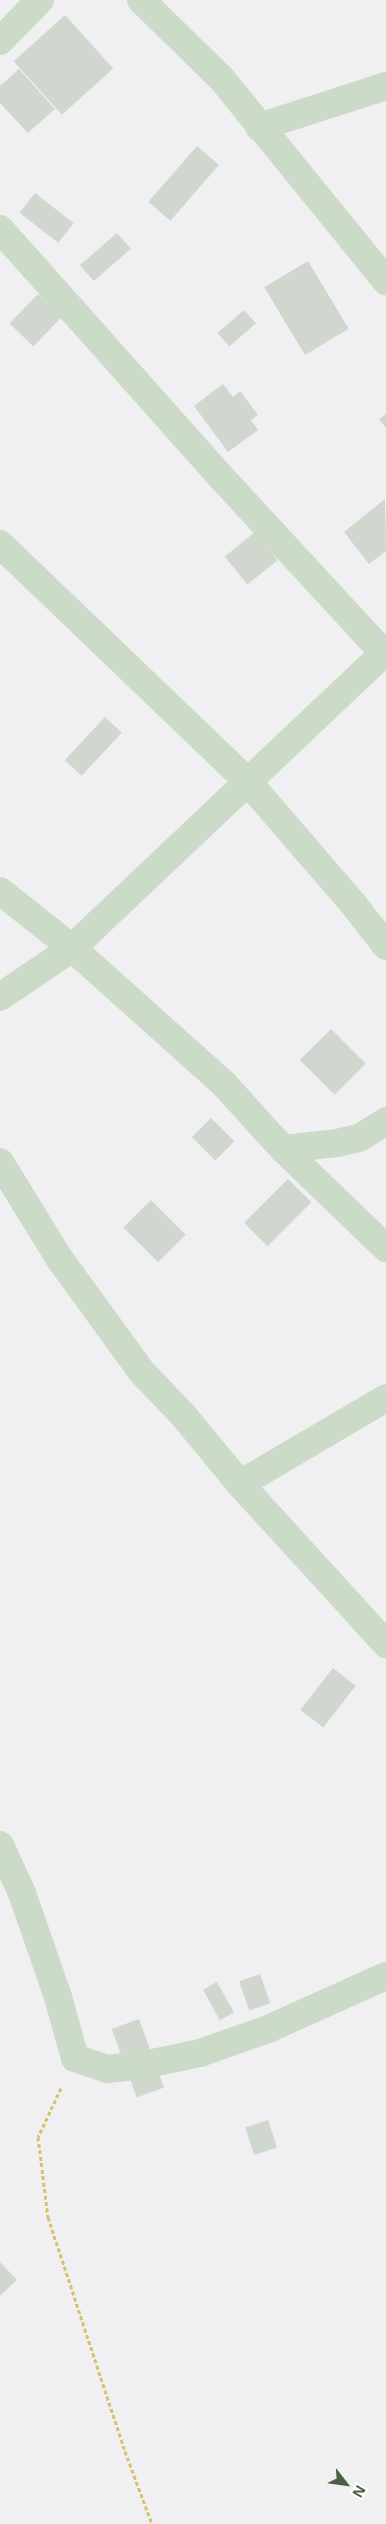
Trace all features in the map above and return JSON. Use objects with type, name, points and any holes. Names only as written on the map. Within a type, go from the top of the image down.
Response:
[{"type":"street","points":[[0,41],[40,0]]},
{"type":"street","points":[[141,0],[221,78],[386,281]]},
{"type":"street","points":[[259,127],[386,86]]},
{"type":"street","points":[[0,229],[222,478],[385,653],[265,763],[248,782],[72,948],[0,997]]},
{"type":"street","points":[[0,544],[248,782],[386,946]]},
{"type":"street","points":[[0,891],[72,948],[224,1084],[283,1148],[386,1248]]},
{"type":"street","points":[[283,1148],[337,1143],[359,1138],[386,1121]]},
{"type":"street","points":[[0,1162],[59,1258],[141,1371],[183,1415],[240,1484],[386,1644]]},
{"type":"street","points":[[240,1484],[386,1398]]},
{"type":"street","points":[[0,1845],[22,1893],[58,1997],[75,2058],[106,2069],[138,2066],[200,2053],[268,2029],[386,1976]]},
{"type":"path","points":[[75,2058],[38,2138],[48,2217],[152,2524]]},
{"type":"building","points":[[65,15],[113,69],[62,115],[14,61]]},
{"type":"building","points":[[19,69],[55,109],[28,133],[0,103],[0,86]]},
{"type":"building","points":[[197,146],[219,165],[170,221],[148,202]]},
{"type":"building","points":[[35,193],[74,223],[58,243],[20,213]]},
{"type":"building","points":[[117,233],[131,249],[94,281],[80,265]]},
{"type":"building","points":[[308,261],[349,329],[305,355],[264,287]]},
{"type":"building","points":[[38,294],[62,317],[33,346],[10,323]]},
{"type":"building","points":[[244,310],[256,324],[229,347],[218,333]]},
{"type":"building","points":[[223,384],[233,397],[240,391],[258,415],[251,420],[258,430],[228,452],[194,406]]},
{"type":"building","points":[[386,414],[386,428],[379,419]]},
{"type":"building","points":[[385,499],[386,551],[369,564],[344,532]]},
{"type":"building","points":[[255,532],[278,560],[247,585],[225,557]]},
{"type":"building","points":[[105,717],[122,733],[82,776],[65,760]]},
{"type":"building","points":[[331,1029],[366,1064],[335,1095],[300,1060]]},
{"type":"building","points":[[211,1118],[234,1141],[215,1160],[192,1137]]},
{"type":"building","points":[[288,1179],[311,1202],[267,1246],[244,1223]]},
{"type":"building","points":[[151,1200],[186,1235],[158,1262],[123,1228]]},
{"type":"building","points":[[333,1668],[356,1686],[323,1728],[300,1710]]},
{"type":"building","points":[[260,1974],[270,2003],[249,2010],[239,1981]]},
{"type":"building","points":[[217,1982],[234,2013],[220,2020],[203,1990]]},
{"type":"building","points":[[139,2019],[164,2088],[137,2098],[112,2029]]},
{"type":"building","points":[[268,2120],[277,2148],[254,2155],[245,2127]]},
{"type":"building","points":[[0,2262],[17,2280],[0,2296]]}]
